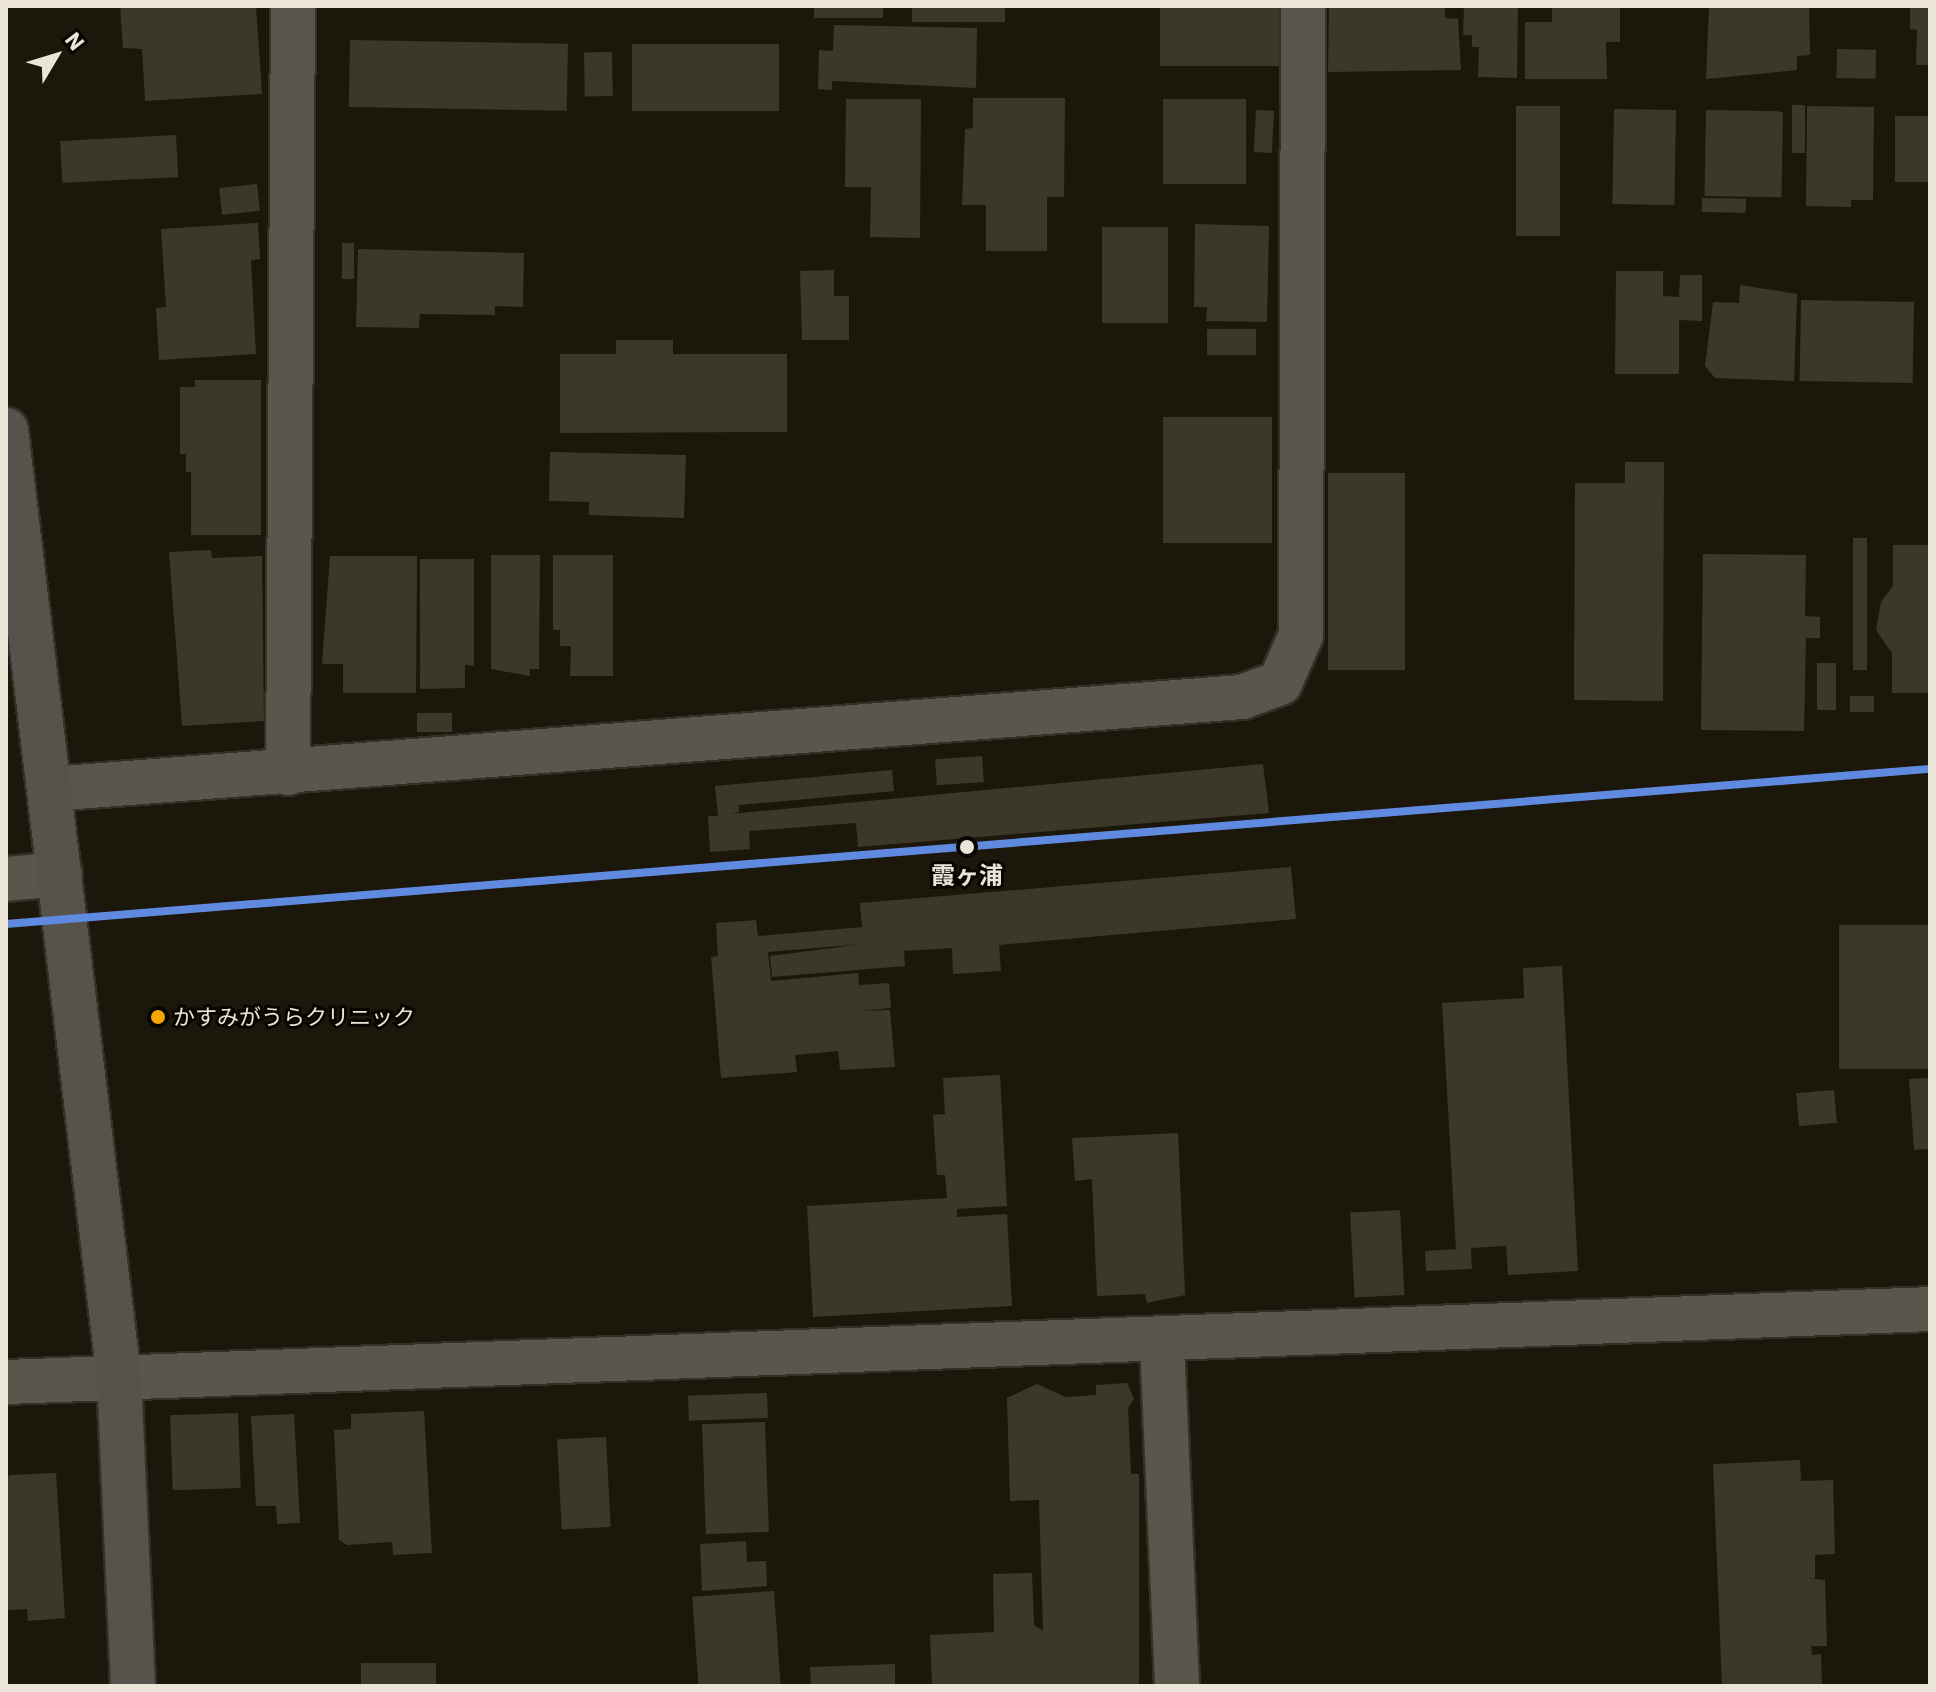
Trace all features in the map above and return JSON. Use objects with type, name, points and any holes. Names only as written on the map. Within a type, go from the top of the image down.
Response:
[{"type":"street","points":[[288,773],[293,6]]},
{"type":"street","points":[[51,789],[1242,697],[1280,683],[1301,635],[1303,6]]},
{"type":"street","points":[[6,430],[119,1377],[133,1686]]},
{"type":"street","points":[[6,879],[60,874]]},
{"type":"street","points":[[6,1382],[1162,1341],[1930,1309]]},
{"type":"street","points":[[1162,1341],[1177,1686]]},
{"type":"building","points":[[120,6],[256,6],[262,94],[145,101],[142,49],[123,48]]},
{"type":"building","points":[[814,6],[883,6],[883,18],[814,18]]},
{"type":"building","points":[[912,6],[1005,6],[1005,22],[912,22]]},
{"type":"building","points":[[1160,6],[1282,6],[1282,66],[1160,66]]},
{"type":"building","points":[[1329,6],[1445,6],[1445,18],[1458,19],[1461,70],[1328,72]]},
{"type":"building","points":[[1464,6],[1518,6],[1517,78],[1478,77],[1479,47],[1472,47],[1472,35],[1463,35]]},
{"type":"building","points":[[1552,6],[1620,6],[1620,42],[1606,42],[1607,79],[1525,79],[1525,22],[1552,22]]},
{"type":"building","points":[[1709,6],[1809,6],[1810,55],[1797,56],[1797,70],[1706,79]]},
{"type":"building","points":[[1910,6],[1930,6],[1930,65],[1916,65],[1917,30],[1910,29]]},
{"type":"building","points":[[834,25],[977,28],[976,88],[832,81],[832,90],[818,89],[819,50],[833,51]]},
{"type":"building","points":[[350,40],[568,44],[567,111],[349,107]]},
{"type":"building","points":[[632,44],[779,44],[779,111],[632,111]]},
{"type":"building","points":[[1837,49],[1876,50],[1875,79],[1836,78]]},
{"type":"building","points":[[584,52],[612,52],[613,96],[585,96]]},
{"type":"building","points":[[973,98],[1065,98],[1064,197],[1047,197],[1047,251],[986,251],[986,205],[962,205],[965,129],[973,128]]},
{"type":"building","points":[[846,99],[921,99],[920,238],[870,237],[871,187],[845,187]]},
{"type":"building","points":[[1163,99],[1246,99],[1246,184],[1163,184]]},
{"type":"building","points":[[1792,105],[1805,105],[1805,153],[1792,153]]},
{"type":"building","points":[[1516,106],[1560,106],[1560,236],[1516,236]]},
{"type":"building","points":[[1807,106],[1874,107],[1873,200],[1851,200],[1851,207],[1806,206]]},
{"type":"building","points":[[1614,109],[1676,110],[1674,205],[1612,204]]},
{"type":"building","points":[[1256,110],[1274,111],[1272,153],[1254,152]]},
{"type":"building","points":[[1706,110],[1783,111],[1781,197],[1704,196]]},
{"type":"building","points":[[1895,116],[1930,116],[1930,182],[1895,182]]},
{"type":"building","points":[[176,135],[178,177],[62,183],[60,141]]},
{"type":"building","points":[[257,184],[260,211],[222,215],[219,188]]},
{"type":"building","points":[[1702,198],[1746,199],[1746,213],[1702,212]]},
{"type":"building","points":[[258,223],[260,259],[251,260],[256,354],[159,360],[156,308],[166,307],[161,229]]},
{"type":"building","points":[[1195,224],[1269,226],[1267,322],[1206,321],[1207,307],[1194,307]]},
{"type":"building","points":[[1102,227],[1168,227],[1168,323],[1102,323]]},
{"type":"building","points":[[342,243],[354,243],[354,279],[342,279]]},
{"type":"building","points":[[358,249],[524,253],[523,307],[495,306],[495,315],[420,314],[419,328],[356,327]]},
{"type":"building","points":[[834,270],[834,296],[849,296],[849,340],[802,340],[800,271]]},
{"type":"building","points":[[1616,271],[1663,271],[1663,296],[1679,297],[1680,275],[1702,275],[1702,321],[1679,320],[1679,374],[1615,374]]},
{"type":"building","points":[[1740,285],[1797,294],[1794,381],[1715,378],[1705,366],[1713,302],[1739,303]]},
{"type":"building","points":[[1801,300],[1914,302],[1913,383],[1800,381]]},
{"type":"building","points":[[1207,329],[1256,329],[1256,355],[1207,355]]},
{"type":"building","points":[[616,340],[673,340],[673,354],[787,354],[787,432],[560,433],[560,354],[616,354]]},
{"type":"building","points":[[195,380],[261,380],[261,535],[191,535],[191,472],[186,472],[186,454],[180,454],[180,387],[195,387]]},
{"type":"building","points":[[1163,417],[1272,417],[1272,543],[1163,543]]},
{"type":"building","points":[[550,452],[686,455],[684,518],[589,515],[589,502],[549,501]]},
{"type":"building","points":[[1625,462],[1664,462],[1663,701],[1574,700],[1575,483],[1625,483]]},
{"type":"building","points":[[1328,473],[1405,473],[1405,670],[1328,670]]},
{"type":"building","points":[[1853,538],[1867,538],[1867,670],[1853,670]]},
{"type":"building","points":[[1893,545],[1930,545],[1930,693],[1892,693],[1892,653],[1876,630],[1881,602],[1893,586]]},
{"type":"building","points":[[211,550],[212,558],[262,556],[264,721],[182,726],[169,552]]},
{"type":"building","points":[[1703,554],[1806,555],[1805,616],[1820,617],[1820,638],[1806,638],[1804,731],[1701,730]]},
{"type":"building","points":[[491,555],[540,555],[539,669],[530,669],[530,676],[491,669]]},
{"type":"building","points":[[553,555],[613,555],[613,676],[570,676],[571,646],[560,646],[560,630],[553,630]]},
{"type":"building","points":[[330,556],[417,556],[416,693],[343,693],[343,664],[322,664]]},
{"type":"building","points":[[420,559],[474,559],[474,666],[465,665],[465,688],[420,689]]},
{"type":"building","points":[[1817,663],[1836,663],[1836,710],[1817,710]]},
{"type":"building","points":[[1850,696],[1874,696],[1874,712],[1850,712]]},
{"type":"building","points":[[417,713],[452,713],[452,732],[417,732]]},
{"type":"building","points":[[982,756],[984,782],[937,785],[935,759]]},
{"type":"building","points":[[1263,764],[1269,813],[858,847],[856,823],[749,831],[750,849],[710,852],[708,816],[718,816],[715,786],[892,770],[894,791],[739,805],[739,812],[730,814]]},
{"type":"building","points":[[1291,867],[1296,919],[999,945],[1001,971],[953,974],[952,948],[904,951],[905,966],[772,977],[770,956],[863,944],[768,952],[771,981],[858,973],[859,985],[889,983],[891,1008],[861,1011],[890,1010],[895,1067],[840,1070],[838,1051],[795,1055],[797,1072],[721,1078],[711,957],[718,956],[716,923],[756,920],[758,936],[862,927],[860,903]]},
{"type":"building","points":[[1839,925],[1930,925],[1930,1069],[1839,1069]]},
{"type":"building","points":[[1562,966],[1578,1271],[1508,1275],[1506,1246],[1471,1248],[1472,1269],[1426,1271],[1425,1251],[1456,1249],[1442,1003],[1524,998],[1523,968]]},
{"type":"building","points":[[1000,1075],[1007,1206],[957,1209],[957,1217],[1007,1214],[1012,1306],[813,1317],[807,1206],[947,1198],[945,1175],[937,1175],[933,1115],[945,1114],[943,1078]]},
{"type":"building","points":[[1930,1078],[1930,1149],[1914,1150],[1909,1079]]},
{"type":"building","points":[[1834,1090],[1837,1123],[1799,1126],[1796,1093]]},
{"type":"building","points":[[1178,1133],[1185,1295],[1147,1303],[1145,1294],[1097,1296],[1092,1179],[1075,1181],[1072,1138]]},
{"type":"building","points":[[1400,1210],[1404,1295],[1355,1298],[1350,1213]]},
{"type":"building","points":[[1127,1383],[1134,1399],[1128,1408],[1131,1474],[1139,1474],[1139,1686],[932,1686],[930,1635],[994,1632],[993,1574],[1032,1573],[1034,1625],[1043,1631],[1039,1500],[1010,1501],[1007,1398],[1037,1384],[1066,1397],[1096,1395],[1096,1385]]},
{"type":"building","points":[[767,1393],[768,1418],[689,1421],[688,1396]]},
{"type":"building","points":[[424,1411],[432,1553],[393,1555],[392,1542],[347,1545],[339,1540],[334,1430],[351,1429],[351,1414]]},
{"type":"building","points":[[238,1413],[241,1488],[173,1490],[170,1415]]},
{"type":"building","points":[[294,1414],[300,1523],[277,1524],[276,1506],[256,1506],[251,1416]]},
{"type":"building","points":[[765,1422],[769,1532],[706,1534],[702,1424]]},
{"type":"building","points":[[606,1437],[611,1527],[562,1529],[557,1440]]},
{"type":"building","points":[[1800,1460],[1801,1481],[1833,1480],[1835,1554],[1815,1555],[1815,1578],[1809,1578],[1825,1580],[1827,1646],[1811,1646],[1812,1655],[1821,1654],[1822,1686],[1722,1686],[1713,1464]]},
{"type":"building","points":[[56,1473],[65,1618],[28,1621],[27,1609],[6,1610],[6,1483],[9,1475]]},
{"type":"building","points":[[746,1541],[747,1562],[766,1561],[767,1586],[702,1591],[700,1544]]},
{"type":"building","points":[[774,1591],[781,1686],[698,1686],[692,1597]]},
{"type":"building","points":[[361,1663],[436,1663],[436,1686],[361,1686]]},
{"type":"building","points":[[895,1664],[895,1686],[811,1686],[810,1667]]},
{"type":"transit line","points":[[6,924],[1930,769]]},
{"type":"place","name":"霞ヶ浦","points":[[967,847]]},
{"type":"place","name":"かすみがうらクリニック","points":[[158,1017]]}]
